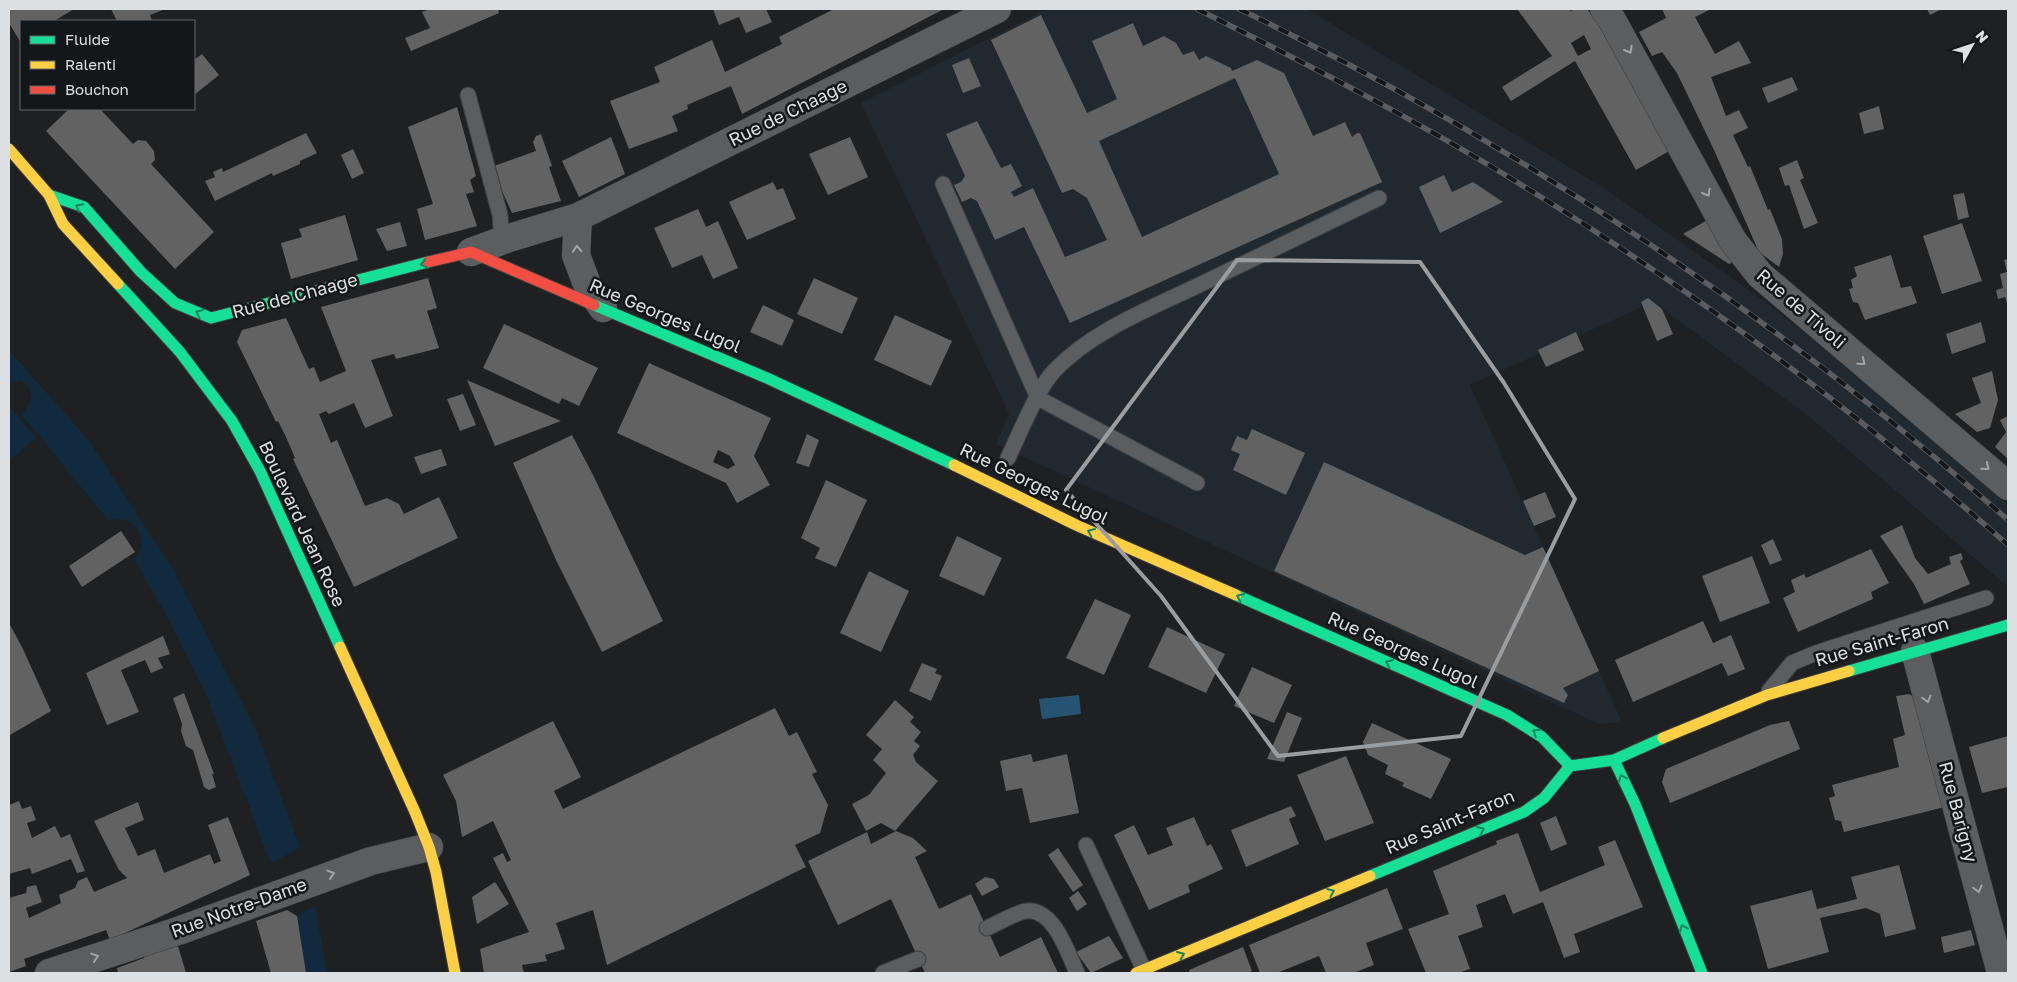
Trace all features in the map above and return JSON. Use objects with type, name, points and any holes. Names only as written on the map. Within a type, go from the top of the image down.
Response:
[{"type":"street","name":"Rue de Chaage","points":[[50,195],[84,207],[141,272],[175,303],[211,318],[471,252],[578,218],[997,9]]},
{"type":"street","name":"Rue de Tivoli","points":[[1604,9],[1612,20],[1733,241],[1760,275],[2008,486]]},
{"type":"street","name":"Boulevard Jean Rose","points":[[9,149],[50,195],[62,224],[180,352],[232,421],[260,471],[415,812],[429,847],[436,872],[454,973]]},
{"type":"street","points":[[578,218],[576,255],[588,287],[603,308]]},
{"type":"street","name":"Rue Georges Lugol","points":[[471,252],[767,378],[996,484],[1076,525],[1507,715],[1538,732],[1556,748],[1570,766]]},
{"type":"street","name":"Rue Saint-Faron","points":[[1140,972],[1524,812],[1544,798],[1570,766],[1614,760],[1692,725],[1767,695],[2008,625]]},
{"type":"street","name":"Rue Barigny","points":[[1915,651],[2001,973]]},
{"type":"street","points":[[1614,760],[1635,804],[1702,973]]},
{"type":"street","name":"Rue Notre-Dame","points":[[49,973],[178,931],[371,861],[429,847]]},
{"type":"lane","points":[[468,95],[500,215],[502,241]]},
{"type":"lane","points":[[943,184],[1038,398],[1197,482]]},
{"type":"lane","points":[[1008,458],[1053,372],[1075,352],[1099,336],[1141,313],[1379,198]]},
{"type":"lane","name":"Rue Saint-Faron","points":[[1767,695],[1792,663],[1816,652],[1986,598]]},
{"type":"lane","points":[[1086,846],[1140,972]]},
{"type":"lane","points":[[986,928],[1026,911],[1039,914],[1055,926],[1077,973]]},
{"type":"lane","points":[[883,973],[918,959]]},
{"type":"highlighted area","points":[[1237,260],[1420,262],[1504,383],[1575,499],[1461,736],[1278,756],[1161,596],[1066,490]]},
{"type":"shaded area","points":[[1047,9],[1307,9],[1604,188],[1763,300],[1883,394],[2008,505],[2008,587],[1807,415],[1653,302],[1470,385],[1622,722],[1599,724],[996,444],[1009,414],[861,103]]},
{"type":"shaded area","points":[[9,350],[90,442],[173,569],[256,730],[300,847],[271,864],[207,697],[165,613],[134,560],[140,551],[141,536],[138,530],[129,522],[116,519],[109,521],[22,415],[29,405],[31,393],[26,384],[21,380],[9,383]]},
{"type":"shaded area","points":[[9,406],[36,438],[9,461]]},
{"type":"shaded area","points":[[1079,695],[1081,714],[1042,719],[1039,699]]},
{"type":"shaded area","points":[[315,906],[327,973],[306,973],[297,916]]},
{"type":"building","points":[[9,9],[74,9],[56,20],[20,20],[20,41],[9,23]]},
{"type":"building","points":[[111,9],[165,9],[150,15],[152,20],[116,20]]},
{"type":"building","points":[[430,9],[498,9],[499,13],[411,51],[405,38],[430,28],[422,12]]},
{"type":"building","points":[[713,9],[766,9],[772,22],[746,33],[739,17],[719,25]]},
{"type":"building","points":[[834,9],[944,9],[742,114],[731,86],[687,105],[688,109],[672,116],[678,131],[629,149],[610,101],[660,82],[654,67],[712,40],[725,72],[782,44],[779,37]]},
{"type":"building","points":[[1517,9],[1569,9],[1571,11],[1587,9],[1600,25],[1671,150],[1636,170],[1575,61],[1511,101],[1502,87],[1552,56]],"holes":[[[1584,35],[1591,49],[1578,56],[1571,43]]]},
{"type":"building","points":[[1662,9],[1711,9],[1695,17],[1715,54],[1739,41],[1751,63],[1711,77],[1726,116],[1739,110],[1748,128],[1733,135],[1748,167],[1750,166],[1782,239],[1783,254],[1779,267],[1759,252],[1714,150],[1677,73],[1662,52],[1652,56],[1639,32],[1666,18]]},
{"type":"building","points":[[1927,9],[1942,9],[1930,15]]},
{"type":"building","points":[[1041,15],[1087,113],[1117,99],[1092,41],[1133,23],[1143,46],[1164,36],[1176,43],[1183,55],[1194,51],[1199,60],[1206,56],[1231,68],[1232,71],[1257,60],[1284,73],[1313,136],[1345,122],[1352,137],[1360,133],[1382,182],[1070,323],[1024,227],[995,240],[977,201],[971,198],[962,202],[954,185],[961,182],[965,176],[946,134],[977,121],[1001,168],[1011,164],[1022,186],[1011,192],[1014,197],[1033,188],[1065,257],[1107,240],[1087,198],[1073,189],[1062,193],[991,40]],"holes":[[[1235,78],[1279,174],[1142,237],[1099,141]]]},
{"type":"building","points":[[202,54],[219,75],[195,94],[195,59]]},
{"type":"building","points":[[969,58],[981,86],[963,93],[952,65]]},
{"type":"building","points":[[1792,77],[1798,90],[1768,103],[1762,88]]},
{"type":"building","points":[[1879,106],[1884,129],[1864,134],[1859,113]]},
{"type":"building","points":[[457,107],[476,176],[470,180],[474,192],[466,194],[477,226],[425,240],[417,209],[433,204],[408,127]]},
{"type":"building","points":[[68,110],[101,110],[133,144],[138,140],[146,141],[154,151],[155,160],[151,164],[214,232],[175,269],[46,131]]},
{"type":"building","points":[[306,133],[317,153],[300,161],[300,164],[273,176],[272,173],[215,201],[205,181],[215,177],[213,172],[222,168],[223,172]]},
{"type":"building","points":[[541,134],[552,166],[549,167],[561,201],[512,213],[491,167],[536,151],[533,142],[536,136]]},
{"type":"building","points":[[611,137],[625,174],[579,197],[562,161]]},
{"type":"building","points":[[850,137],[868,177],[828,195],[809,154]]},
{"type":"building","points":[[353,149],[364,173],[352,179],[341,155]]},
{"type":"building","points":[[1797,160],[1804,178],[1800,180],[1818,223],[1804,229],[1789,185],[1785,186],[1779,168]]},
{"type":"building","points":[[1444,175],[1452,192],[1473,182],[1503,202],[1440,233],[1419,187]]},
{"type":"building","points":[[773,182],[777,190],[783,188],[796,219],[747,240],[729,202]]},
{"type":"building","points":[[1964,193],[1969,217],[1958,220],[1953,195]]},
{"type":"building","points":[[698,209],[706,227],[718,221],[738,268],[713,279],[702,255],[672,268],[654,228]]},
{"type":"building","points":[[345,215],[358,260],[291,279],[281,243],[302,237],[299,229]]},
{"type":"building","points":[[1711,218],[1736,260],[1729,264],[1683,234]]},
{"type":"building","points":[[400,222],[407,246],[387,251],[376,229]]},
{"type":"building","points":[[1962,223],[1982,281],[1942,294],[1923,236]]},
{"type":"building","points":[[1891,255],[1901,288],[1911,286],[1917,303],[1865,320],[1858,303],[1853,302],[1849,289],[1853,288],[1851,280],[1857,276],[1854,267]]},
{"type":"building","points":[[2008,259],[2008,306],[2005,297],[1998,299],[1996,290],[2003,288],[2000,274],[2007,272],[2004,260]]},
{"type":"building","points":[[428,278],[437,308],[427,311],[439,348],[396,359],[394,354],[371,360],[393,416],[365,428],[354,403],[329,414],[326,411],[319,414],[331,443],[337,440],[365,506],[387,498],[399,504],[404,514],[439,497],[458,538],[354,587],[293,459],[295,458],[286,437],[278,421],[276,422],[237,342],[242,330],[286,318],[309,369],[314,367],[320,382],[346,371],[321,307]]},
{"type":"building","points":[[814,278],[858,298],[842,334],[797,314]]},
{"type":"building","points":[[1648,298],[1662,309],[1673,334],[1657,341],[1641,302]]},
{"type":"building","points":[[763,305],[794,320],[782,346],[750,332]]},
{"type":"building","points":[[895,315],[952,341],[931,386],[874,360]]},
{"type":"building","points":[[1981,322],[1986,342],[1952,354],[1946,334]]},
{"type":"building","points":[[504,324],[598,368],[579,406],[562,398],[559,404],[483,368]]},
{"type":"building","points":[[1576,332],[1584,350],[1546,367],[1538,350]]},
{"type":"building","points":[[649,363],[771,418],[754,456],[770,485],[737,503],[726,483],[617,433]],"holes":[[[718,450],[730,456],[735,465],[728,469],[713,462]]]},
{"type":"building","points":[[1992,371],[1998,400],[1990,428],[1977,432],[1955,414],[1981,403],[1972,378]]},
{"type":"building","points":[[467,380],[561,421],[495,446]]},
{"type":"building","points":[[463,394],[476,425],[460,431],[447,399]]},
{"type":"building","points":[[2008,416],[2008,459],[1995,447],[2006,432],[2000,420]]},
{"type":"building","points":[[1252,429],[1305,453],[1286,495],[1233,470],[1240,454],[1231,450],[1237,436],[1247,440]]},
{"type":"building","points":[[807,434],[819,440],[809,467],[796,463]]},
{"type":"building","points":[[572,435],[663,621],[602,652],[556,560],[513,463]]},
{"type":"building","points":[[441,449],[447,465],[421,474],[414,457]]},
{"type":"building","points":[[1324,462],[1525,555],[1543,547],[1599,671],[1563,688],[1568,695],[1564,703],[1274,571]]},
{"type":"building","points":[[826,480],[867,500],[836,567],[815,558],[820,548],[801,538]]},
{"type":"building","points":[[1545,492],[1556,517],[1534,526],[1523,501]]},
{"type":"building","points":[[1902,525],[1915,558],[1928,574],[1951,564],[1949,557],[1961,553],[1963,559],[1960,561],[1970,584],[1924,604],[1914,584],[1880,536]]},
{"type":"building","points":[[121,531],[135,552],[82,587],[69,566]]},
{"type":"building","points":[[957,536],[1002,558],[984,596],[939,576]]},
{"type":"building","points":[[1773,539],[1782,560],[1770,565],[1761,545]]},
{"type":"building","points":[[1871,549],[1889,583],[1871,592],[1873,599],[1798,632],[1783,598],[1795,592],[1791,580],[1804,574],[1806,578]]},
{"type":"building","points":[[1752,556],[1770,603],[1720,622],[1702,576]]},
{"type":"building","points":[[869,571],[909,591],[881,652],[840,633]]},
{"type":"building","points":[[1095,599],[1131,615],[1104,675],[1066,658]]},
{"type":"building","points":[[1703,621],[1713,643],[1731,635],[1745,669],[1728,676],[1722,663],[1633,702],[1615,660]]},
{"type":"building","points":[[9,623],[51,711],[10,735]]},
{"type":"building","points":[[1167,627],[1225,654],[1206,693],[1148,667]]},
{"type":"building","points":[[163,636],[170,654],[158,658],[163,668],[151,673],[145,660],[121,670],[139,712],[107,725],[86,673]]},
{"type":"building","points":[[922,663],[937,669],[935,673],[942,676],[931,701],[909,691]]},
{"type":"building","points":[[1252,667],[1292,685],[1274,723],[1234,706]]},
{"type":"building","points":[[184,693],[214,774],[212,774],[216,787],[209,790],[204,787],[193,750],[186,746],[181,731],[182,724],[173,698]]},
{"type":"building","points":[[1909,694],[1917,699],[1945,807],[1844,832],[1841,821],[1835,820],[1829,798],[1835,796],[1832,785],[1899,767],[1893,739],[1905,735],[1896,696]]},
{"type":"building","points":[[895,700],[914,717],[910,722],[921,732],[914,741],[920,746],[913,755],[916,762],[938,781],[895,831],[881,823],[866,831],[852,804],[869,795],[886,773],[873,760],[882,749],[866,735]]},
{"type":"building","points":[[775,708],[789,736],[797,732],[817,772],[812,774],[828,805],[820,833],[795,845],[806,867],[607,965],[593,910],[556,923],[565,949],[545,955],[547,961],[522,965],[524,973],[484,973],[480,949],[529,932],[493,858],[503,853],[507,862],[511,860],[493,821],[462,837],[456,801],[443,775],[553,721],[581,777],[554,791],[563,809]]},
{"type":"building","points":[[1287,712],[1302,718],[1284,762],[1267,759]]},
{"type":"building","points":[[1789,721],[1800,749],[1670,803],[1662,782],[1666,769],[1770,725]]},
{"type":"building","points":[[1372,723],[1451,759],[1431,799],[1402,786],[1404,783],[1385,774],[1388,765],[1368,755],[1363,742]]},
{"type":"building","points":[[2008,736],[2008,787],[1982,793],[1969,747]]},
{"type":"building","points":[[1031,754],[1033,762],[1067,754],[1079,813],[1030,823],[1022,788],[1006,791],[1000,761]]},
{"type":"building","points":[[1346,756],[1374,823],[1325,841],[1297,775]]},
{"type":"building","points":[[19,801],[22,809],[31,806],[36,820],[27,823],[32,838],[55,826],[61,838],[70,834],[85,871],[77,873],[71,859],[32,874],[30,868],[9,874],[9,805]]},
{"type":"building","points":[[138,802],[144,820],[125,828],[138,856],[155,849],[164,873],[210,854],[214,864],[221,861],[208,825],[228,817],[250,875],[110,940],[106,930],[24,959],[26,966],[9,972],[9,898],[26,893],[27,887],[36,885],[42,902],[26,908],[29,918],[61,903],[59,895],[75,888],[78,881],[87,877],[94,892],[127,878],[119,870],[94,821]]},
{"type":"building","points":[[1291,806],[1296,816],[1289,819],[1299,844],[1246,867],[1231,830]]},
{"type":"building","points":[[1556,816],[1567,844],[1551,851],[1540,823]]},
{"type":"building","points":[[1194,817],[1207,846],[1211,844],[1223,869],[1188,885],[1190,892],[1149,910],[1114,835],[1134,825],[1148,855],[1173,845],[1166,828]]},
{"type":"building","points":[[896,831],[913,838],[927,851],[915,857],[939,909],[971,894],[1000,957],[1041,937],[1058,973],[925,973],[891,899],[838,925],[808,861],[867,832],[871,844]]},
{"type":"building","points":[[1518,833],[1540,892],[1605,865],[1598,847],[1615,840],[1643,907],[1574,934],[1580,952],[1564,958],[1543,902],[1513,914],[1505,894],[1476,905],[1483,927],[1458,936],[1470,969],[1458,973],[1426,973],[1408,929],[1449,914],[1433,871],[1497,844],[1496,841]]},
{"type":"building","points":[[1058,848],[1083,885],[1073,892],[1048,855]]},
{"type":"building","points":[[1899,865],[1916,929],[1885,937],[1880,914],[1866,908],[1820,918],[1829,952],[1768,969],[1750,906],[1812,890],[1817,909],[1857,899],[1851,877]]},
{"type":"building","points":[[985,877],[994,879],[999,887],[982,896],[975,884]]},
{"type":"building","points":[[495,882],[509,904],[477,924],[472,897]]},
{"type":"building","points":[[1387,888],[1403,929],[1366,943],[1374,965],[1353,973],[1326,973],[1319,956],[1277,973],[1260,973],[1249,945]]},
{"type":"building","points":[[1078,891],[1087,904],[1077,911],[1069,898]]},
{"type":"building","points":[[287,910],[297,916],[306,973],[271,973],[256,921]]},
{"type":"building","points":[[1971,930],[1975,945],[1944,953],[1941,937]]},
{"type":"building","points":[[1109,936],[1123,958],[1091,973],[1076,952]]},
{"type":"building","points":[[178,946],[186,973],[118,973],[117,968],[144,958],[144,956]]},
{"type":"building","points":[[1243,947],[1252,971],[1247,973],[1190,973],[1189,970]]},
{"type":"railway","points":[[1197,9],[1409,119],[1492,167],[1596,232],[1778,358],[1895,449],[2008,545]]},
{"type":"railway","points":[[1239,9],[1342,61],[1443,116],[1641,238],[1736,304],[1830,373],[1920,445],[2008,520]]},
{"type":"traffic: fast","points":[[49,195],[84,207],[141,272],[175,303],[211,318],[428,262]]},
{"type":"traffic: fast","points":[[118,284],[180,352],[232,421],[260,471],[340,647]]},
{"type":"traffic: fast","points":[[594,305],[767,378],[954,465]]},
{"type":"traffic: fast","points":[[1236,595],[1507,715],[1542,737],[1570,766]]},
{"type":"traffic: fast","points":[[1849,671],[2008,625]]},
{"type":"traffic: fast","points":[[1370,876],[1524,812],[1544,798],[1570,766],[1614,760],[1663,738]]},
{"type":"traffic: fast","points":[[1614,760],[1635,804],[1702,973]]},
{"type":"traffic: slow","points":[[9,149],[49,195],[63,224],[118,284]]},
{"type":"traffic: slow","points":[[954,465],[1076,525],[1236,595]]},
{"type":"traffic: slow","points":[[340,647],[429,847],[436,872],[455,973]]},
{"type":"traffic: slow","points":[[1663,738],[1767,695],[1849,671]]},
{"type":"traffic: slow","points":[[1136,973],[1370,876]]},
{"type":"traffic: jam","points":[[428,262],[471,252],[594,305]]}]
